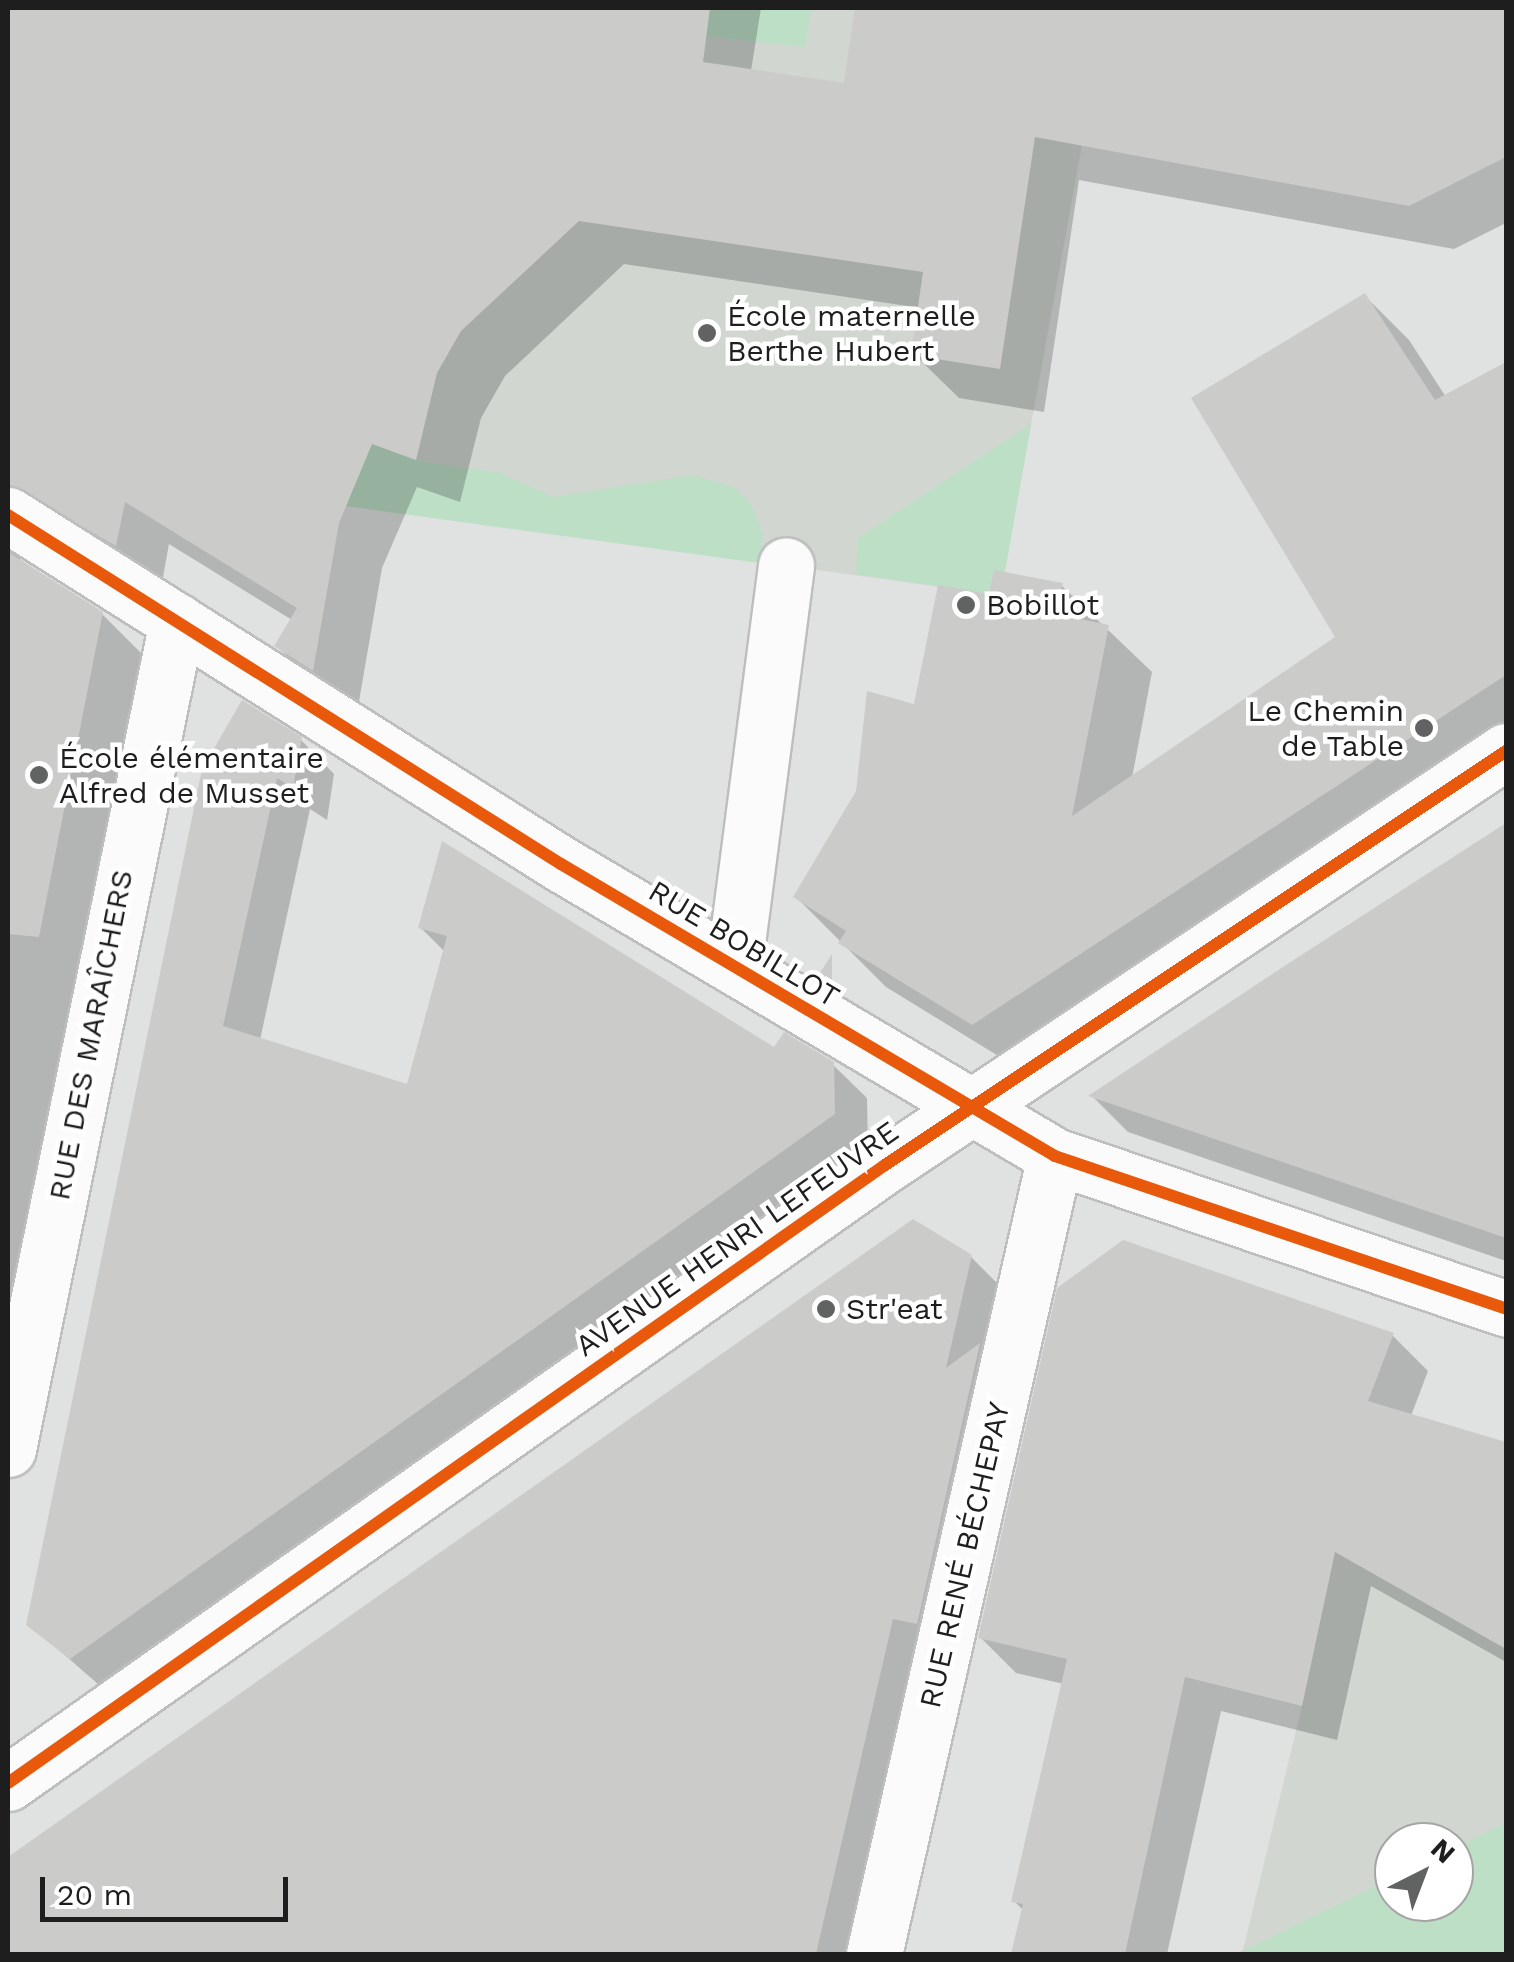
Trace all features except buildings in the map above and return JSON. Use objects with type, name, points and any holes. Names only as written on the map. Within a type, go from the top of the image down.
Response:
[{"type":"street","name":"RUE BOBILLOT","points":[[8,515],[734,966],[1056,1156],[1506,1309]]},
{"type":"street","points":[[734,966],[786,565]]},
{"type":"street","name":"RUE DES MARAÎCHERS","points":[[8,1449],[177,621]]},
{"type":"street","name":"AVENUE HENRI LEFEUVRE","points":[[8,1783],[969,1108],[1506,751]]},
{"type":"street","name":"RUE RENÉ BÉCHEPAY","points":[[874,1954],[1056,1156]]},
{"type":"shaded area","name":"École maternelle Berthe Hubert","points":[[412,8],[603,31],[706,35],[710,8],[1107,8],[1000,595],[346,506],[369,444],[351,440]]},
{"type":"shaded area","points":[[1368,1401],[1506,1444],[1506,1954],[1236,1954],[1243,1950],[1333,1560],[1336,1497]]},
{"type":"green space","points":[[710,8],[811,8],[805,47],[706,36]]},
{"type":"green space","points":[[1031,424],[1005,572],[994,570],[989,594],[856,574],[858,538]]},
{"type":"green space","points":[[369,443],[419,461],[500,473],[553,497],[693,475],[734,487],[751,504],[763,535],[759,563],[346,506]]},
{"type":"green space","points":[[1506,1823],[1506,1954],[1236,1954],[1374,1887],[1374,1922],[1474,1922],[1474,1838]]},
{"type":"cycle path","points":[[8,515],[561,864],[1055,1156],[1506,1309]]},
{"type":"cycle path","points":[[8,1783],[885,1165],[1506,751]]},
{"type":"place","name":"École maternelle Berthe Hubert","points":[[707,333]]},
{"type":"place","name":"Bobillot","points":[[966,605]]},
{"type":"place","name":"Le Chemin de Table","points":[[1424,728]]},
{"type":"place","name":"École élémentaire Alfred de Musset","points":[[39,775]]},
{"type":"place","name":"Str'eat","points":[[826,1309]]}]
